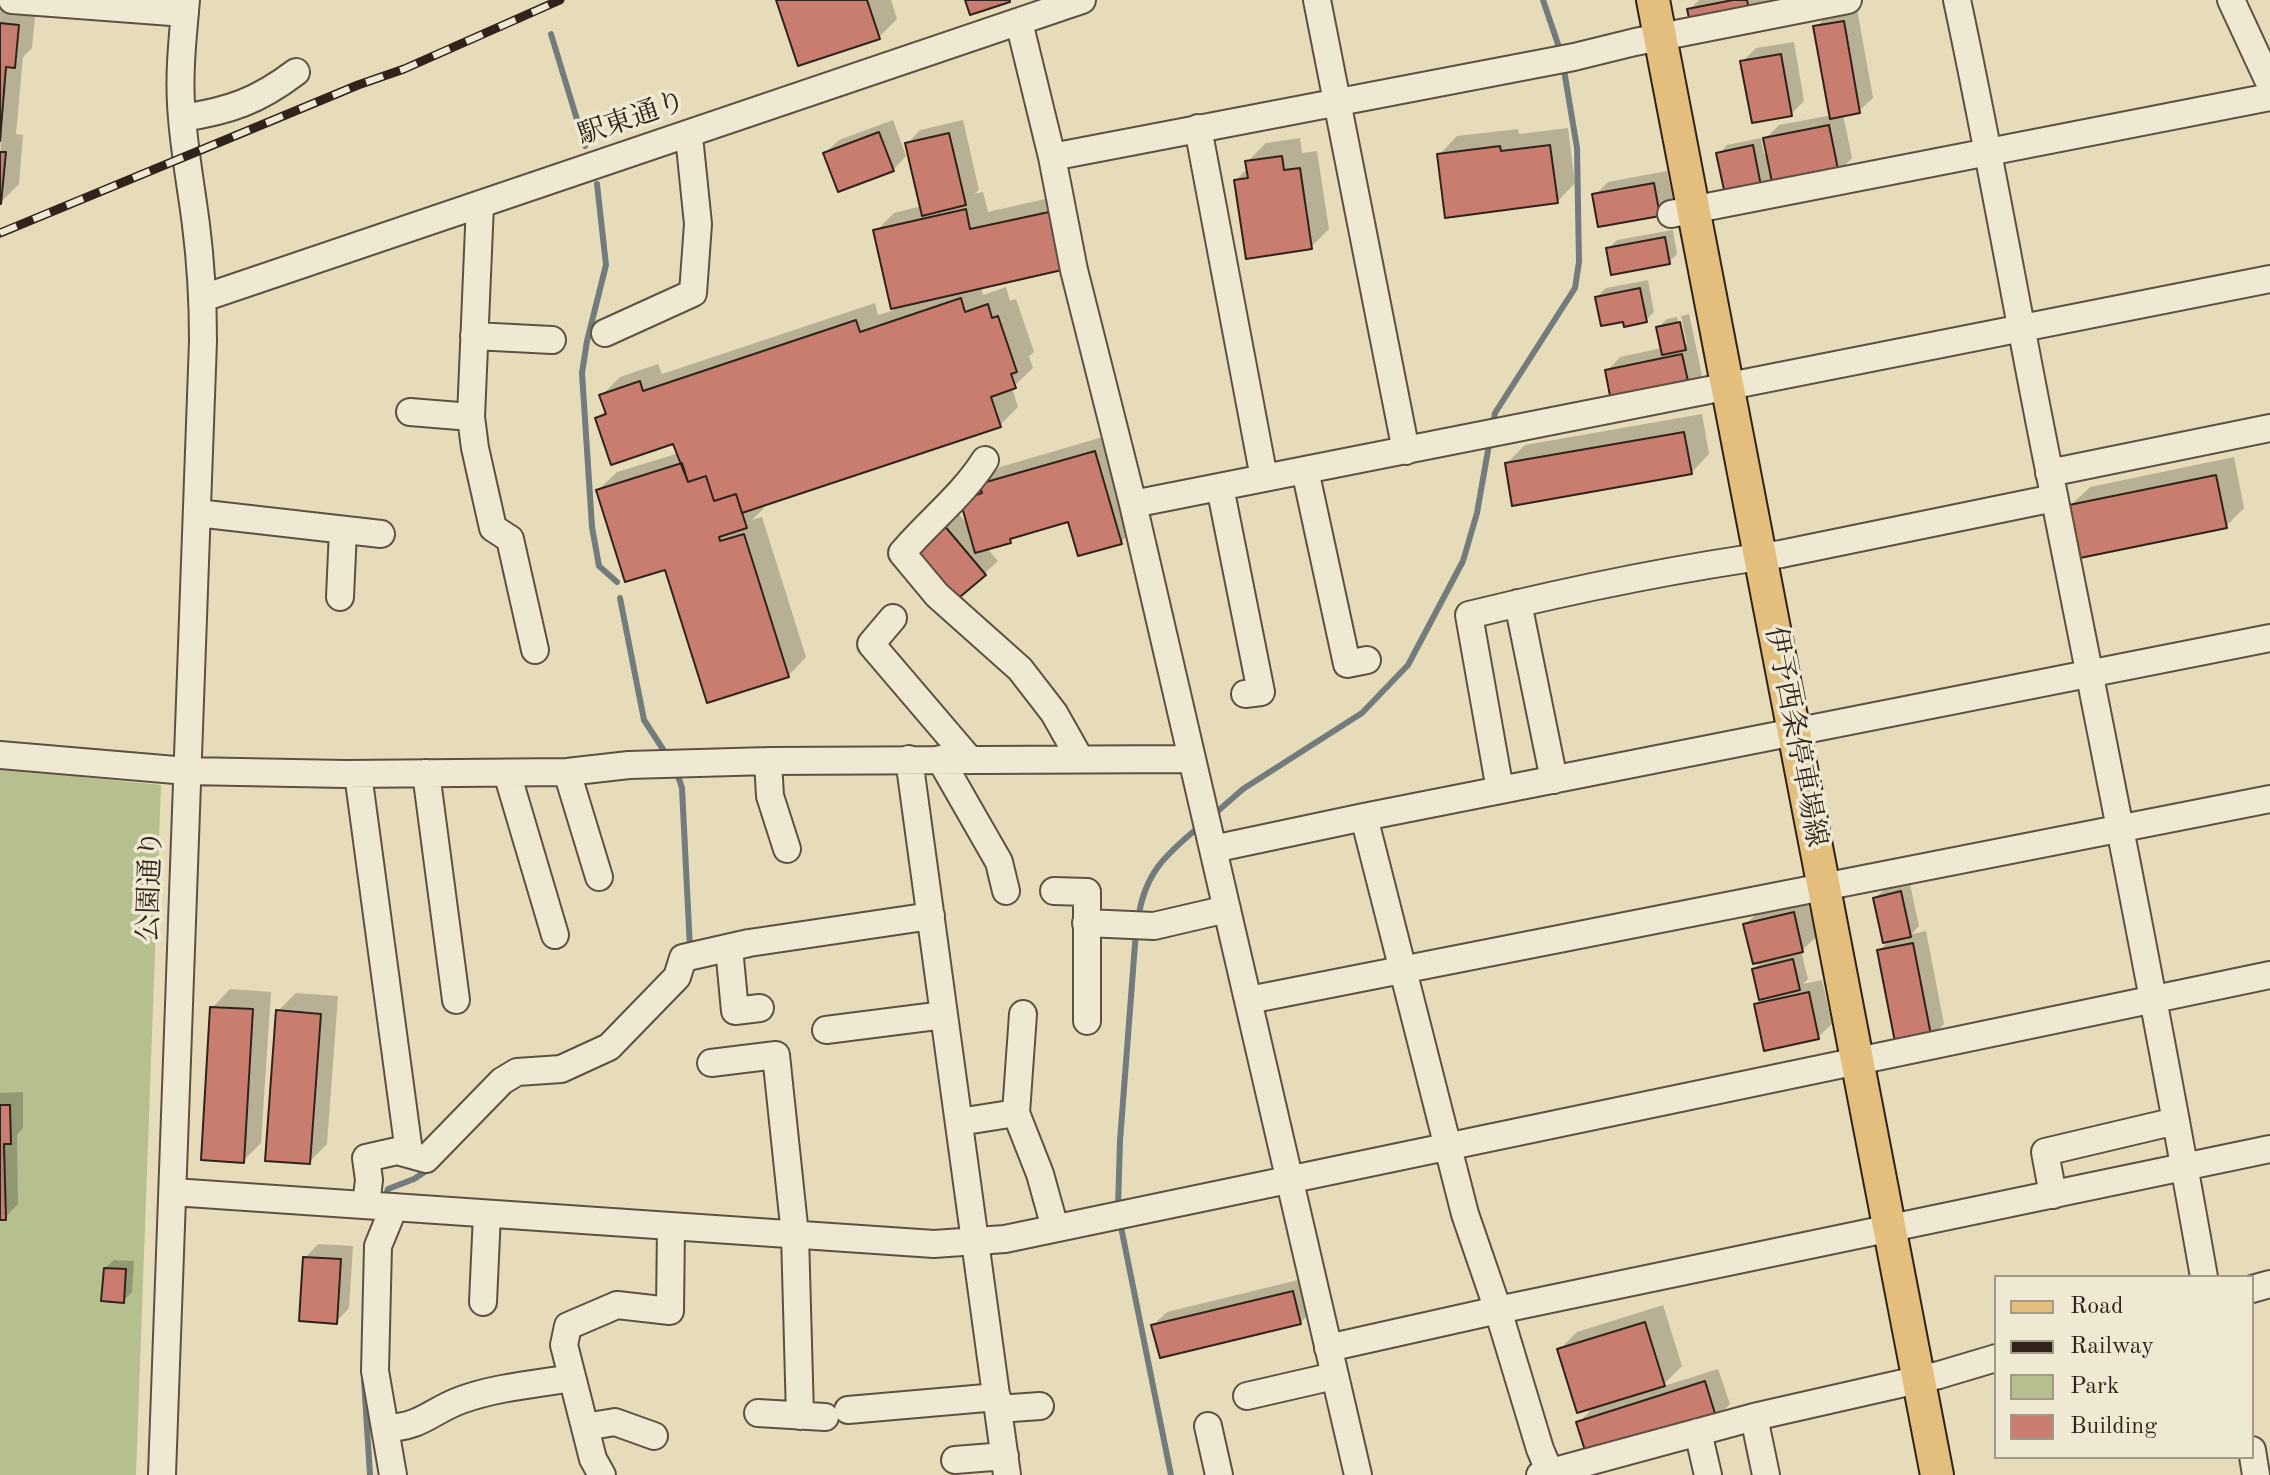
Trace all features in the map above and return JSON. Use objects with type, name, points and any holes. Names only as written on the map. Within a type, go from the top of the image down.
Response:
[{"type":"main road","name":"伊予西条停車場線","points":[[1653,0],[1682,212],[1728,388],[1937,1475]]},
{"type":"street","points":[[12,0],[185,6]]},
{"type":"street","name":"駅東通り","points":[[203,298],[1082,0]]},
{"type":"street","points":[[1317,0],[1406,451]]},
{"type":"street","points":[[1052,157],[1564,59],[1848,0]]},
{"type":"street","points":[[1957,0],[1989,150],[2204,1275]]},
{"type":"street","points":[[2231,0],[2270,84]]},
{"type":"street","name":"公園通り","points":[[162,1475],[203,298],[182,118],[181,60],[185,6]]},
{"type":"street","points":[[1019,22],[1052,157],[1074,270],[1133,504],[1358,1475]]},
{"type":"street","points":[[182,118],[218,113],[268,94],[296,72]]},
{"type":"street","points":[[1682,212],[2270,97]]},
{"type":"street","points":[[1198,128],[1264,478]]},
{"type":"street","points":[[605,333],[693,293],[698,224],[690,146],[685,135]]},
{"type":"street","points":[[480,204],[471,417],[493,528],[510,539],[535,650]]},
{"type":"street","points":[[1133,504],[2270,279]]},
{"type":"street","points":[[474,336],[552,340]]},
{"type":"street","points":[[410,412],[471,417]]},
{"type":"street","points":[[1500,790],[1469,615],[1760,556],[2270,428]]},
{"type":"street","points":[[985,460],[965,487],[902,553],[937,595],[1020,669],[1054,713],[1080,759]]},
{"type":"street","points":[[1305,470],[1347,664],[1367,660]]},
{"type":"street","points":[[1220,487],[1261,692],[1245,694]]},
{"type":"street","points":[[197,513],[381,534]]},
{"type":"street","points":[[340,597],[343,530]]},
{"type":"street","points":[[1518,603],[1554,780]]},
{"type":"street","points":[[893,618],[871,644],[970,760]]},
{"type":"street","points":[[1213,849],[2270,638]]},
{"type":"street","points":[[0,755],[187,771],[358,774],[567,772],[672,763],[768,761],[1191,759]]},
{"type":"street","points":[[909,759],[1006,1466],[955,1460]]},
{"type":"street","points":[[940,759],[999,862],[1006,891]]},
{"type":"street","points":[[768,761],[770,796],[787,849]]},
{"type":"street","points":[[567,772],[601,876]]},
{"type":"street","points":[[426,773],[456,1000]]},
{"type":"street","points":[[507,773],[555,935]]},
{"type":"street","points":[[358,774],[409,1152]]},
{"type":"street","points":[[1249,1000],[2270,799]]},
{"type":"street","points":[[1364,817],[1465,1214],[1498,1310],[1547,1474],[1754,1417],[1994,1359]]},
{"type":"street","points":[[1054,891],[1087,892],[1088,1021]]},
{"type":"street","points":[[1086,923],[1154,926],[1227,909]]},
{"type":"street","points":[[366,1205],[369,1180],[366,1158],[397,1151],[426,1159],[502,1081],[517,1072],[561,1069],[609,1047],[677,977],[688,958],[749,943],[931,916]]},
{"type":"street","points":[[729,948],[735,1011],[760,1008]]},
{"type":"street","points":[[173,1192],[934,1244],[976,1242],[2270,975]]},
{"type":"street","points":[[1023,1014],[1016,1113],[1040,1174],[1055,1228]]},
{"type":"street","points":[[826,1030],[944,1015]]},
{"type":"street","points":[[711,1063],[776,1055],[795,1235],[824,1414]]},
{"type":"street","points":[[959,1122],[1016,1113]]},
{"type":"street","points":[[2053,1195],[2045,1152],[2176,1121]]},
{"type":"street","points":[[1328,1348],[2270,1149]]},
{"type":"street","points":[[393,1475],[375,1371],[378,1246],[394,1207]]},
{"type":"street","points":[[483,1302],[487,1214]]},
{"type":"street","points":[[602,1475],[593,1459],[564,1345],[568,1326],[617,1305],[670,1311],[671,1227]]},
{"type":"street","points":[[1247,1396],[1334,1376]]},
{"type":"street","points":[[386,1428],[408,1427],[459,1400],[492,1391],[572,1378]]},
{"type":"street","points":[[758,1413],[824,1414],[998,1403],[1040,1406]]},
{"type":"street","points":[[1754,1417],[1766,1475]]},
{"type":"street","points":[[585,1427],[615,1422],[654,1436]]},
{"type":"street","points":[[1208,1426],[1219,1475]]},
{"type":"street","points":[[1698,1432],[1708,1475]]},
{"type":"street","points":[[2263,1475],[2270,1474]]},
{"type":"green space","points":[[0,769],[161,785],[136,1475],[0,1475]]},
{"type":"building","points":[[776,0],[867,0],[880,39],[798,66]]},
{"type":"building","points":[[965,0],[1010,0],[1010,2],[970,15]]},
{"type":"building","points":[[1747,0],[1750,15],[1691,27],[1687,9]]},
{"type":"building","points":[[1844,21],[1860,113],[1830,119],[1813,26]]},
{"type":"building","points":[[0,23],[19,25],[15,68],[6,67],[0,141]]},
{"type":"building","points":[[1781,54],[1792,116],[1752,123],[1740,61]]},
{"type":"building","points":[[1829,125],[1839,174],[1773,187],[1763,138]]},
{"type":"building","points":[[879,132],[894,171],[838,192],[823,153]]},
{"type":"building","points":[[949,133],[966,205],[922,216],[905,143]]},
{"type":"building","points":[[1550,145],[1558,203],[1445,218],[1437,154],[1500,146],[1501,151]]},
{"type":"building","points":[[1753,145],[1762,191],[1726,199],[1716,153]]},
{"type":"building","points":[[0,152],[6,152],[1,204],[0,204]]},
{"type":"building","points":[[1282,156],[1284,170],[1300,168],[1312,249],[1246,259],[1234,180],[1248,178],[1245,161]]},
{"type":"building","points":[[1654,183],[1660,216],[1598,227],[1592,194]]},
{"type":"building","points":[[966,209],[970,229],[1049,212],[1062,270],[891,309],[873,230]]},
{"type":"building","points":[[1665,237],[1670,264],[1611,275],[1606,248]]},
{"type":"building","points":[[1640,288],[1647,322],[1624,327],[1623,322],[1601,326],[1595,297]]},
{"type":"building","points":[[961,298],[965,312],[988,304],[992,318],[998,316],[1017,372],[1011,374],[1016,388],[991,397],[1001,427],[742,513],[736,494],[714,501],[706,476],[688,482],[673,444],[611,465],[595,418],[606,414],[599,395],[640,381],[643,391],[856,320],[860,332]]},
{"type":"building","points":[[1680,322],[1686,350],[1662,355],[1656,327]]},
{"type":"building","points":[[1682,354],[1690,390],[1612,406],[1605,370]]},
{"type":"building","points":[[1684,432],[1692,474],[1512,506],[1505,463]]},
{"type":"building","points":[[1095,451],[1122,544],[1078,556],[1068,522],[975,553],[960,500],[982,493],[979,484]]},
{"type":"building","points":[[682,463],[688,482],[706,476],[714,501],[736,494],[747,528],[719,537],[720,541],[744,534],[789,677],[707,703],[665,570],[625,582],[596,490]]},
{"type":"building","points":[[2216,475],[2227,528],[2080,558],[2069,505]]},
{"type":"building","points":[[943,524],[986,575],[954,602],[911,551]]},
{"type":"building","points":[[1901,891],[1911,937],[1883,943],[1873,898]]},
{"type":"building","points":[[1794,912],[1803,952],[1753,964],[1743,924]]},
{"type":"building","points":[[1913,943],[1932,1040],[1896,1047],[1877,950]]},
{"type":"building","points":[[1793,959],[1800,990],[1759,1000],[1752,969]]},
{"type":"building","points":[[1809,992],[1819,1039],[1764,1051],[1754,1004]]},
{"type":"building","points":[[210,1007],[253,1009],[244,1163],[201,1160]]},
{"type":"building","points":[[276,1010],[321,1014],[310,1164],[265,1161]]},
{"type":"building","points":[[0,1105],[10,1105],[11,1144],[4,1144],[6,1220],[0,1220]]},
{"type":"building","points":[[303,1257],[341,1259],[337,1324],[299,1321]]},
{"type":"building","points":[[104,1268],[126,1269],[124,1303],[101,1301]]},
{"type":"building","points":[[1293,1291],[1301,1324],[1160,1358],[1151,1325]]},
{"type":"building","points":[[1645,1322],[1665,1386],[1577,1413],[1557,1349]]},
{"type":"building","points":[[1705,1381],[1717,1420],[1588,1460],[1576,1422]]},
{"type":"waterway","points":[[1543,0],[1561,53]]},
{"type":"waterway","points":[[551,34],[585,146]]},
{"type":"waterway","points":[[1493,424],[1495,413],[1575,288],[1579,262],[1577,148],[1563,64]]},
{"type":"waterway","points":[[597,184],[606,265],[582,373],[592,527],[599,566],[617,582]]},
{"type":"waterway","points":[[1211,817],[1243,789],[1362,713],[1408,665],[1463,561],[1477,513],[1490,439]]},
{"type":"waterway","points":[[620,598],[644,720],[668,757]]},
{"type":"waterway","points":[[676,770],[682,788],[690,949]]},
{"type":"waterway","points":[[1138,920],[1145,890],[1158,867],[1176,846],[1200,826]]},
{"type":"waterway","points":[[1118,1207],[1136,931]]},
{"type":"waterway","points":[[384,1199],[388,1189],[414,1179],[432,1167]]},
{"type":"waterway","points":[[1120,1222],[1171,1475]]},
{"type":"waterway","points":[[364,1380],[370,1475]]},
{"type":"railway","points":[[0,233],[358,85],[404,69],[560,0]]}]
